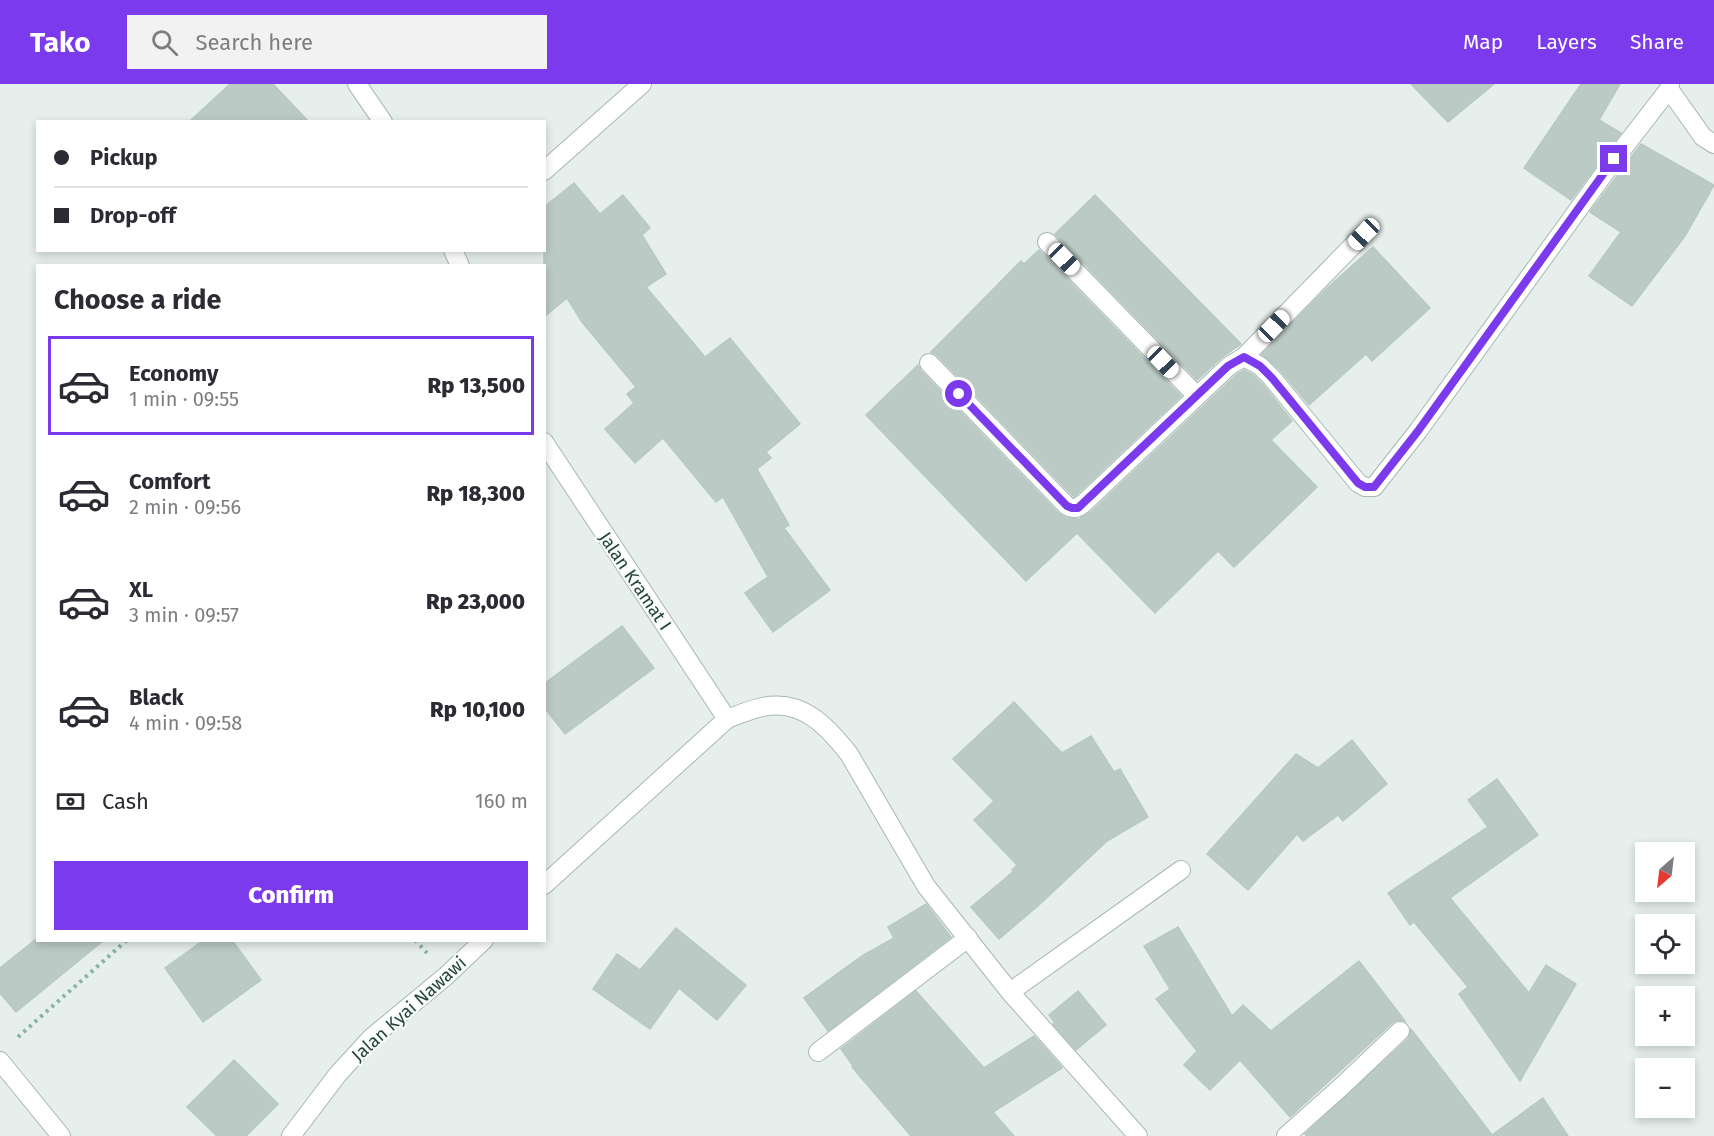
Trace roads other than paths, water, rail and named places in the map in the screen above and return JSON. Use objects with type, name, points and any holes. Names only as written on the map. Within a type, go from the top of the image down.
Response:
[{"type":"street","points":[[357,84],[382,120]]},
{"type":"street","points":[[546,169],[642,84]]},
{"type":"street","points":[[1244,357],[1260,366],[1272,378],[1358,483],[1365,487],[1374,487],[1418,431],[1614,159],[1670,86],[1703,137],[1714,144]]},
{"type":"street","points":[[929,363],[1067,506],[1078,508],[1228,366],[1244,357],[1364,234]]},
{"type":"street","points":[[1047,242],[1197,396]]},
{"type":"street","name":"Jalan Kramat I","points":[[546,445],[727,719]]},
{"type":"street","points":[[546,883],[727,719],[764,706],[789,706],[802,710],[816,718],[849,754],[926,886],[1010,992],[1138,1136]]},
{"type":"street","points":[[1010,992],[1181,870]]},
{"type":"street","points":[[818,1052],[968,938]]},
{"type":"street","name":"Jalan Kyai Nawawi","points":[[291,1136],[338,1074],[371,1038],[446,976],[482,942]]},
{"type":"street","points":[[1286,1136],[1400,1031]]},
{"type":"street","points":[[0,1061],[61,1136]]}]
